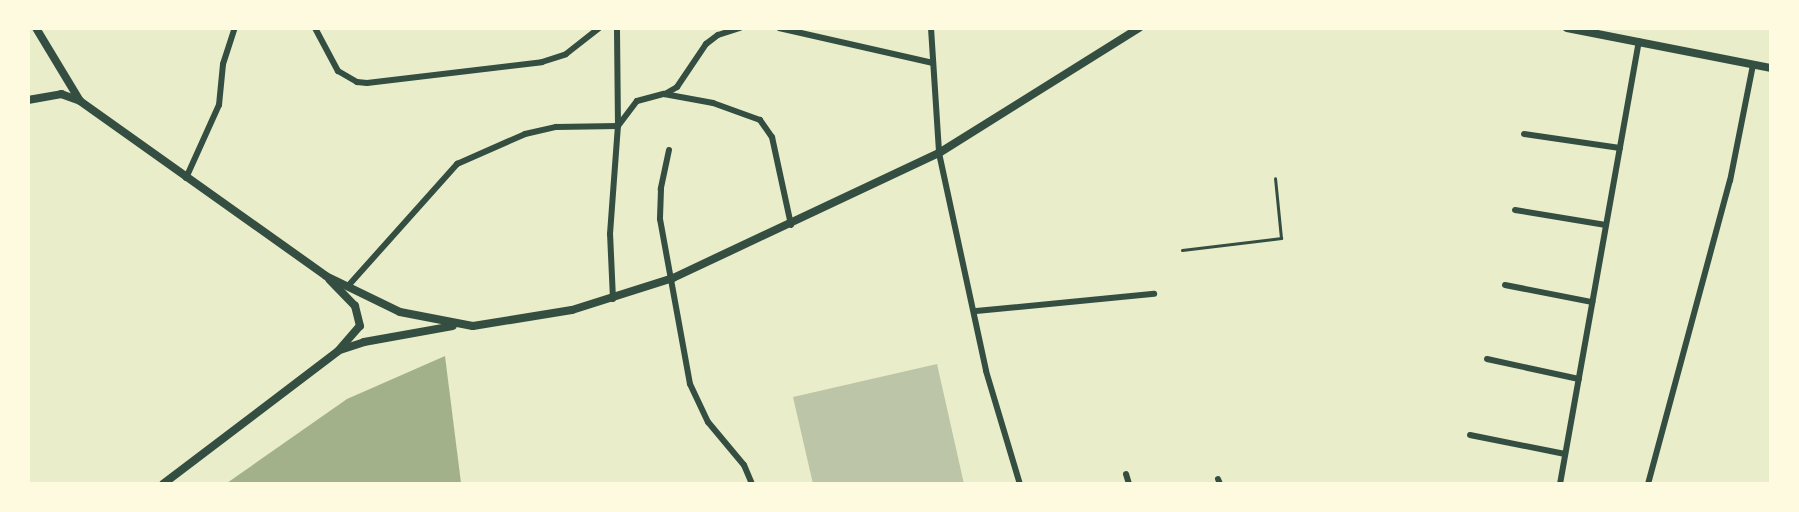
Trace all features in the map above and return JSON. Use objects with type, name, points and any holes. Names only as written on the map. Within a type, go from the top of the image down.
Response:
[{"type":"main road","points":[[36,28],[80,101]]},
{"type":"main road","points":[[338,351],[364,342],[459,325],[516,322],[613,300],[673,278],[791,225],[939,153],[1139,28]]},
{"type":"main road","points":[[1567,28],[1770,68]]},
{"type":"main road","points":[[28,100],[61,94],[80,101],[327,276],[400,312],[459,325]]},
{"type":"main road","points":[[164,483],[338,351],[360,326],[360,315],[327,276]]},
{"type":"street","points":[[186,178],[219,105],[223,64],[235,28]]},
{"type":"street","points":[[315,28],[338,71],[357,82],[367,83],[548,60],[566,54],[598,28]]},
{"type":"street","points":[[613,300],[610,234],[618,126],[617,28]]},
{"type":"street","points":[[618,126],[637,101],[664,94],[676,87],[706,44],[718,35],[740,28]]},
{"type":"street","points":[[779,28],[933,63]]},
{"type":"street","points":[[931,28],[939,153],[976,311],[986,371],[1020,483]]},
{"type":"street","points":[[1560,483],[1639,41]]},
{"type":"street","points":[[1648,483],[1730,181],[1754,65]]},
{"type":"street","points":[[664,94],[713,103],[760,120],[772,137],[791,225]]},
{"type":"street","points":[[348,286],[457,164],[525,134],[556,127],[618,126]]},
{"type":"street","points":[[1524,134],[1620,148]]},
{"type":"street","points":[[669,150],[661,189],[660,219],[696,400],[708,422],[744,465],[752,483]]},
{"type":"street","points":[[1515,210],[1606,225]]},
{"type":"street","points":[[1505,285],[1593,302]]},
{"type":"street","points":[[976,311],[1154,294]]},
{"type":"street","points":[[1487,359],[1578,379]]},
{"type":"street","points":[[1470,435],[1565,454]]},
{"type":"street","points":[[1126,474],[1129,483]]},
{"type":"lane","points":[[1182,250],[1281,238],[1275,178]]},
{"type":"shaded area","points":[[445,356],[461,483],[227,483],[347,399]]},
{"type":"building","points":[[937,364],[964,484],[813,484],[793,397]]}]
